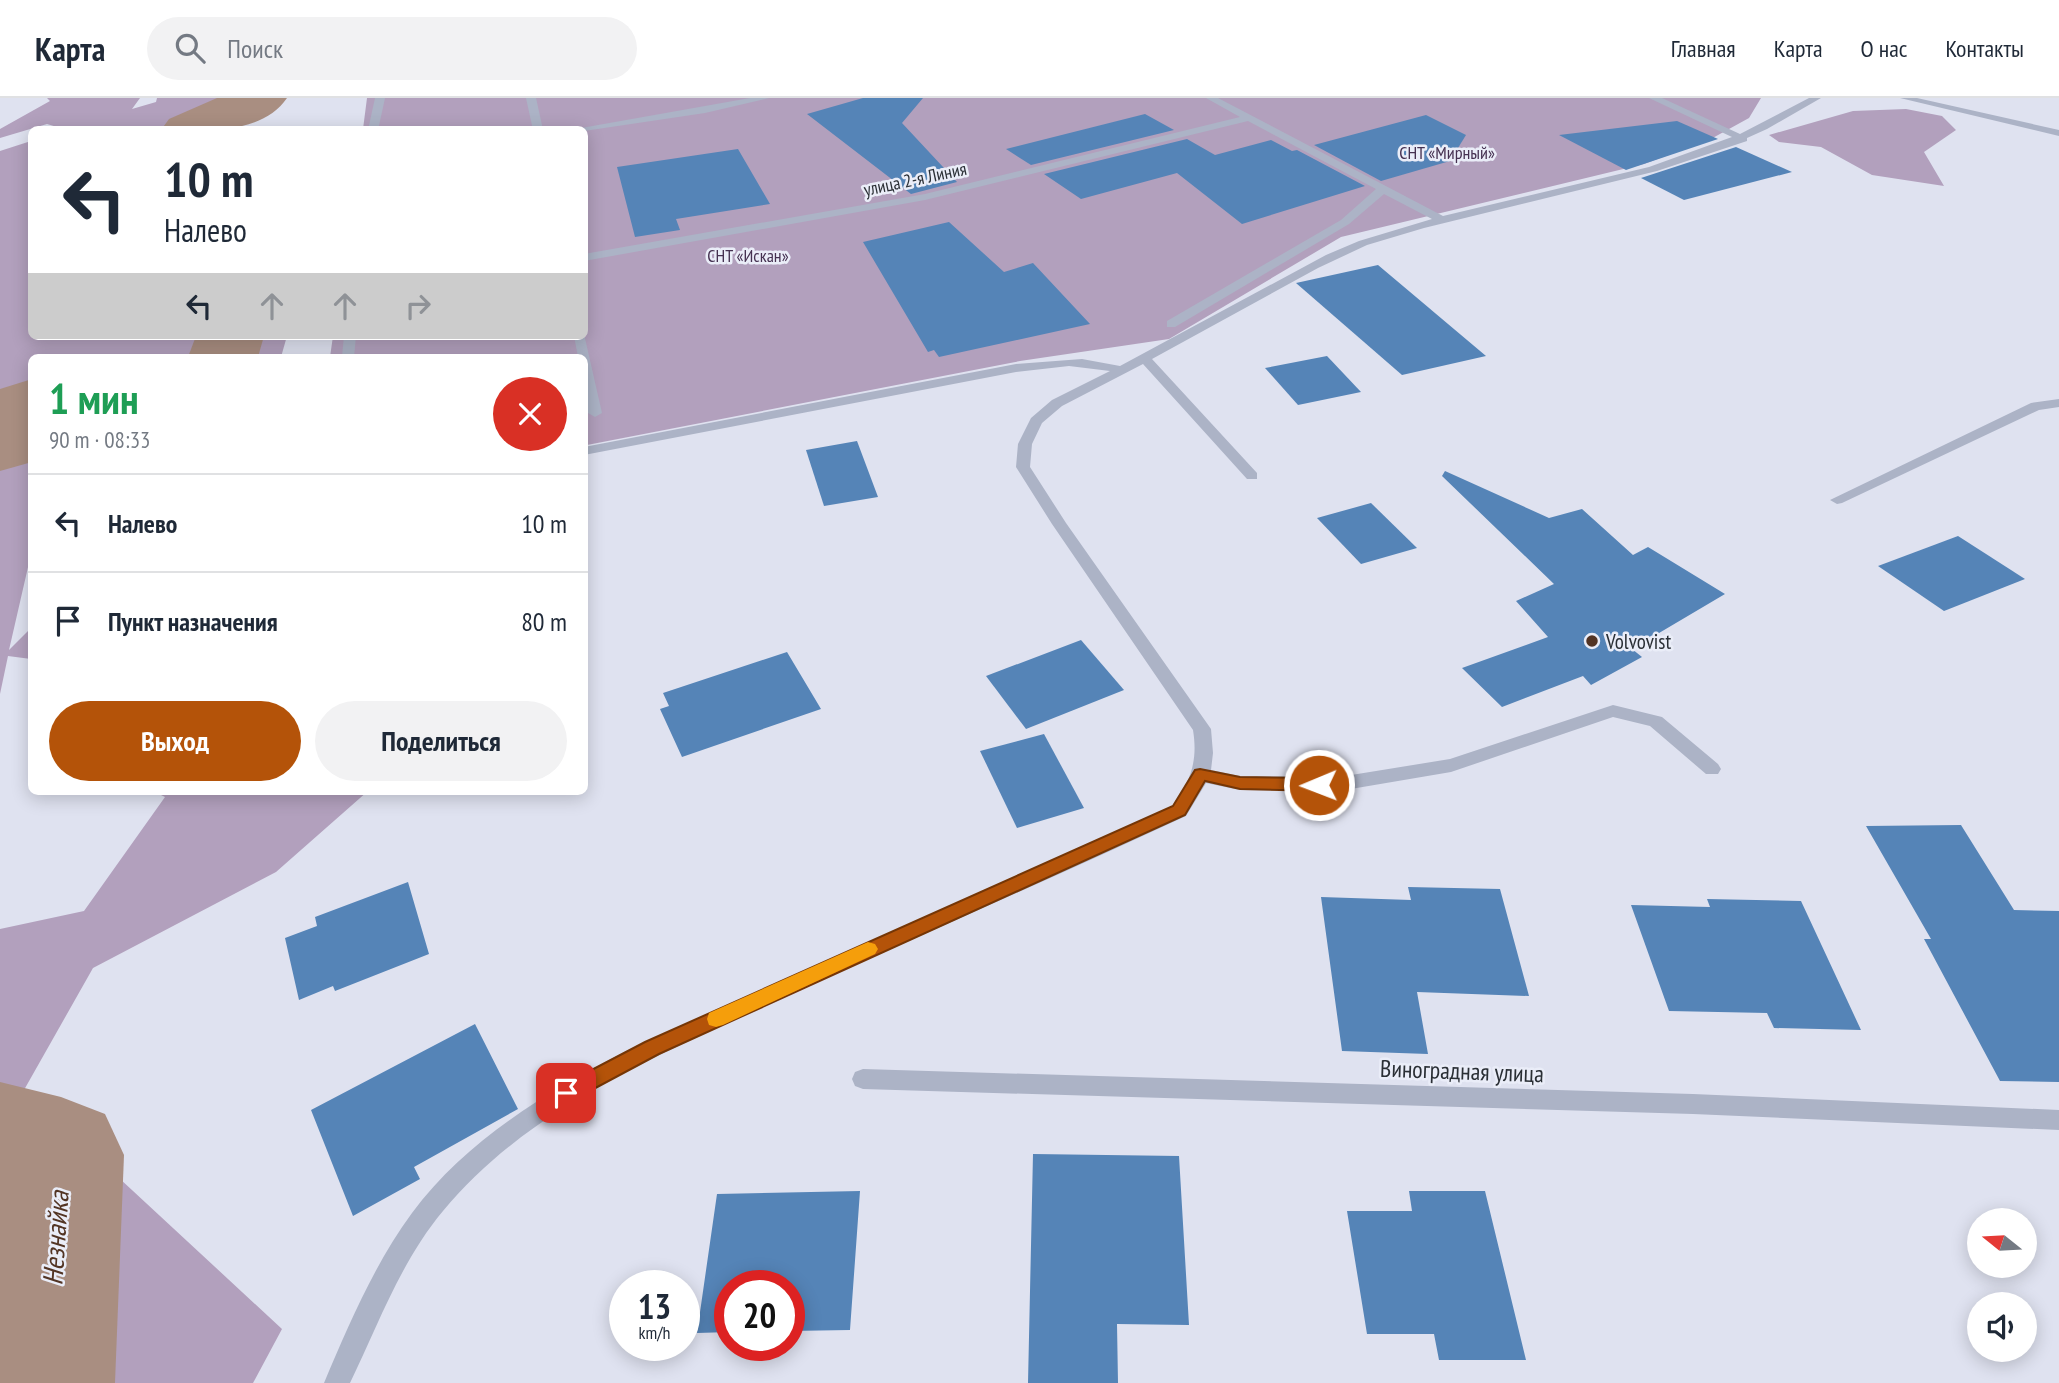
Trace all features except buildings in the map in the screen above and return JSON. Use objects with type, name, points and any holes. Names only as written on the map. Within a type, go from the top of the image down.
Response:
[{"type":"street","points":[[374,126],[380,98]]},
{"type":"street","points":[[531,98],[537,126]]},
{"type":"street","points":[[588,128],[764,98]]},
{"type":"street","points":[[1211,98],[1442,220]]},
{"type":"street","points":[[1654,98],[1743,139]]},
{"type":"street","points":[[337,1383],[397,1258],[433,1204],[477,1157],[545,1105],[664,1043],[1179,811],[1200,775],[1207,754],[1202,729],[1052,514],[1023,467],[1025,444],[1036,421],[1057,403],[1339,252],[1442,220],[1665,166],[1743,139],[1780,122],[1816,98]]},
{"type":"street","points":[[1905,98],[2059,133]]},
{"type":"street","name":"улица 2-я Линия","points":[[588,257],[925,197],[1249,118]]},
{"type":"street","points":[[1171,324],[1345,222],[1383,189]]},
{"type":"street","points":[[1144,358],[1252,477]]},
{"type":"street","points":[[588,450],[1016,368],[1082,361],[1102,363],[1121,370]]},
{"type":"street","points":[[588,377],[595,413]]},
{"type":"street","points":[[1838,499],[2036,406],[2059,403]]},
{"type":"street","points":[[1200,775],[1240,783],[1339,785],[1451,765],[1613,711],[1657,721],[1712,769]]},
{"type":"street","name":"Виноградная улица","points":[[863,1079],[1693,1104],[2059,1120]]},
{"type":"green space","points":[[47,98],[140,98],[132,109],[156,102],[157,98],[250,98],[216,126],[47,124],[28,126],[28,130],[0,138],[0,129],[50,101]]},
{"type":"green space","name":"СНТ «Искан»","points":[[367,98],[1761,98],[1749,118],[1709,140],[1644,164],[1341,237],[1169,339],[1020,361],[588,445],[588,354],[330,354],[332,340],[588,340],[588,126],[363,126]]},
{"type":"green space","points":[[1906,109],[1942,116],[1956,130],[1924,152],[1944,186],[1872,175],[1821,147],[1779,142],[1769,135],[1853,111]]},
{"type":"green space","points":[[28,142],[28,340],[286,340],[282,354],[28,354],[28,567],[9,650],[28,631],[28,659],[8,656],[0,694],[0,151]]},
{"type":"green space","points":[[161,795],[363,795],[276,872],[93,968],[24,1090],[282,1329],[253,1383],[0,1383],[0,929],[84,911],[165,797]]},
{"type":"waterway","name":"Незнайка","points":[[197,126],[261,98]]},
{"type":"waterway","name":"Незнайка","points":[[224,354],[229,340]]},
{"type":"waterway","name":"Незнайка","points":[[0,448],[10,443],[12,411],[28,403]]},
{"type":"waterway","name":"Незнайка","points":[[0,1139],[61,1155],[45,1383]]},
{"type":"slow traffic","points":[[716,1019],[868,949]]},
{"type":"place","name":"Volvovist","points":[[1592,641]]},
{"type":"route","points":[[566,1093],[652,1048],[907,931],[1179,811],[1192,793],[1200,775],[1240,783],[1319,785]]},
{"type":"park label","name":"СНТ «Мирный»","points":[[1447,152]]}]
